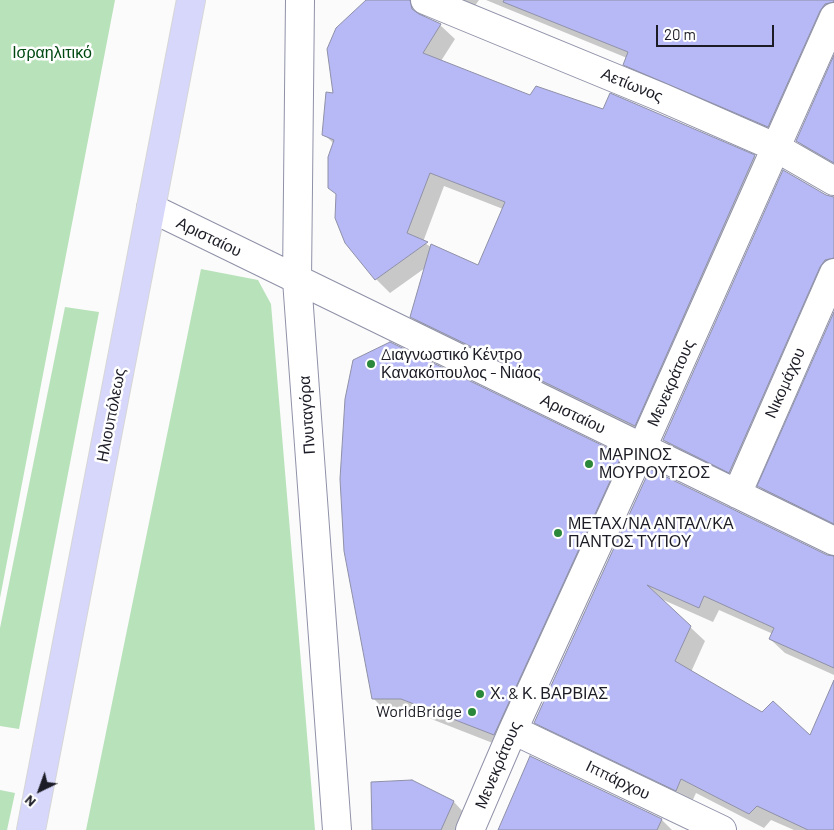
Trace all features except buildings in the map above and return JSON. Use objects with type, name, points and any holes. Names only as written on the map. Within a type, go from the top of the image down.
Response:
[{"type":"main road","name":"Ηλιουπόλεως","points":[[32,830],[191,0]]},
{"type":"street","name":"Πνυταγόρα","points":[[300,0],[297,280],[338,830]]},
{"type":"street","name":"Αετίωνος","points":[[425,0],[663,98],[775,148],[834,181]]},
{"type":"street","name":"Μενεκράτους","points":[[470,830],[513,730],[642,448],[834,17]]},
{"type":"street","name":"Αρισταίου","points":[[151,208],[834,541]]},
{"type":"street","name":"Νικομάχου","points":[[737,494],[834,273]]},
{"type":"street","name":"Ιππάρχου","points":[[513,730],[722,830]]},
{"type":"green space","name":"Ισραηλιτικό","points":[[0,0],[115,0],[0,598]]},
{"type":"green space","points":[[201,269],[258,280],[271,304],[315,830],[86,830]]},
{"type":"green space","points":[[65,307],[99,312],[19,729],[0,726],[0,628]]},
{"type":"green space","points":[[0,790],[15,793],[7,830],[0,830]]},
{"type":"place","name":"Διαγνωστικό Κέντρο Κανακόπουλος - Νιάος","points":[[371,364]]},
{"type":"place","name":"ΜΑΡΙΝΟΣ ΜΟΥΡΟΥΤΣΟΣ","points":[[589,464]]},
{"type":"place","name":"ΜΕΤΑΧ/ΝΑ ΑΝΤΑΛ/ΚΑ ΠΑΝΤΟΣ ΤΥΠΟΥ","points":[[558,533]]},
{"type":"place","name":"Χ. & Κ. ΒΑΡΒΙΑΣ","points":[[480,694]]},
{"type":"place","name":"WorldBridge","points":[[472,712]]}]
